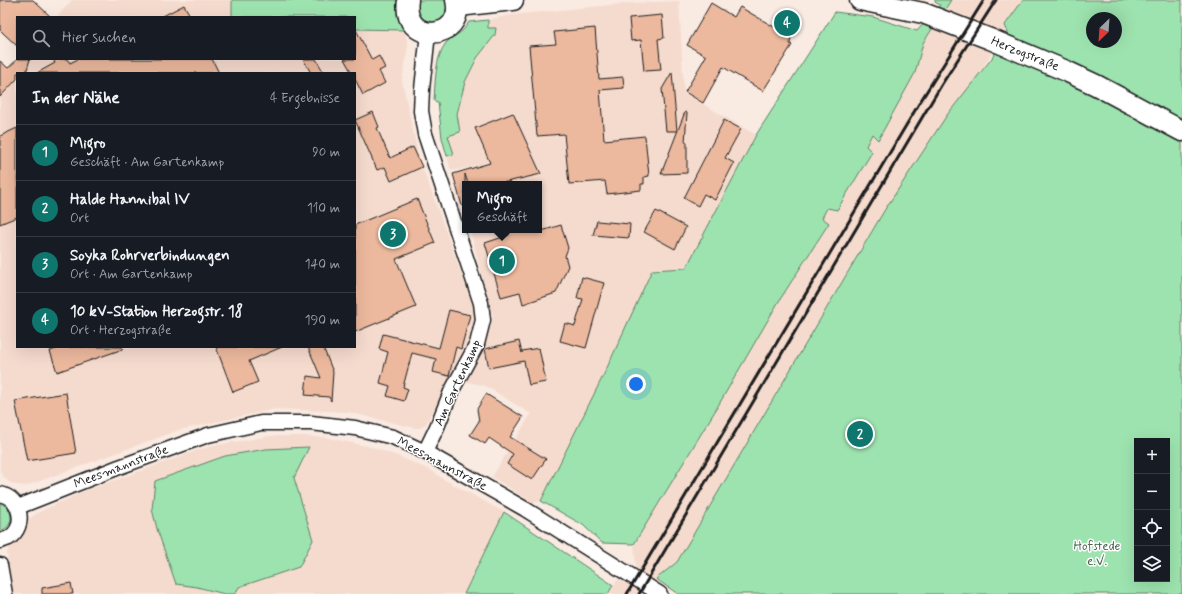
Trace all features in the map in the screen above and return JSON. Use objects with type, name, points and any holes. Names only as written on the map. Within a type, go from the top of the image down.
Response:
[{"type":"street","points":[[408,0],[406,10],[408,17],[413,25],[428,33],[439,32],[448,28],[453,23],[457,15],[457,3],[513,0]]},
{"type":"street","name":"Herzogstraße","points":[[860,0],[925,7],[1096,85],[1182,131]]},
{"type":"street","name":"Am Gartenkamp","points":[[425,452],[452,392],[477,344],[483,320],[481,303],[425,134],[421,111],[428,33]]},
{"type":"street","name":"Meesmannstraße","points":[[18,507],[112,469],[208,435],[261,422],[311,423],[355,428],[392,437],[425,452],[524,509],[660,594]]},
{"type":"street","points":[[0,494],[13,500],[18,507],[20,519],[17,530],[9,538],[0,541]]},
{"type":"street","points":[[0,565],[5,594]]},
{"type":"shaded area","points":[[72,0],[232,0],[232,16],[58,16]]},
{"type":"shaded area","points":[[951,0],[1022,0],[965,99],[884,211],[677,562],[656,579],[646,594],[608,594],[618,579],[626,584],[636,567],[634,544],[715,411],[823,207]]},
{"type":"shaded area","points":[[679,1],[684,93],[756,135],[686,268],[652,270],[605,372],[541,501],[533,503],[492,477],[531,414],[486,386],[463,381],[469,373],[492,323],[493,317],[471,233],[542,233],[542,181],[483,181],[478,166],[451,171],[447,156],[453,154],[448,136],[460,132],[457,114],[465,82],[477,58],[495,35],[488,28],[488,20],[511,15],[631,3]]},
{"type":"shaded area","points":[[356,29],[404,30],[408,44],[402,81],[419,158],[475,313],[474,328],[468,346],[426,424],[420,428],[415,428],[348,412],[275,409],[179,430],[26,486],[16,485],[9,482],[0,471],[0,78],[17,60],[356,60]]},
{"type":"shaded area","points":[[271,436],[329,438],[375,448],[432,471],[443,479],[504,512],[464,594],[12,594],[7,554],[8,550],[29,519],[37,513],[82,492],[198,450],[216,445]]},
{"type":"green space","points":[[232,0],[397,0],[397,17],[404,30],[356,29],[356,16],[232,16]]},
{"type":"green space","points":[[418,0],[446,0],[447,10],[444,18],[438,22],[432,23],[419,17],[417,10]]},
{"type":"green space","points":[[935,0],[951,0],[923,43],[915,73],[878,140],[872,134],[866,146],[872,152],[837,210],[827,208],[822,218],[829,223],[779,301],[715,411],[634,544],[602,543],[583,525],[541,501],[605,372],[652,270],[686,268],[756,135],[835,12],[873,17],[917,31],[940,5],[935,2]]},
{"type":"green space","name":"Hofstede e.V.","points":[[1023,0],[1182,0],[1182,594],[678,594],[656,579],[677,562],[884,211],[947,115],[992,58],[1008,33],[1005,25]]},
{"type":"green space","points":[[488,20],[488,28],[496,28],[495,35],[477,58],[465,82],[457,114],[460,132],[448,136],[454,154],[447,156],[442,138],[438,102],[434,101],[436,71],[440,55],[446,43],[464,30],[469,22]]},
{"type":"green space","points":[[309,447],[294,478],[313,540],[299,567],[239,587],[235,594],[225,594],[197,587],[176,584],[157,529],[152,509],[155,481],[225,456],[266,449]]},
{"type":"green space","points":[[0,503],[5,505],[11,517],[8,526],[0,531]]},
{"type":"green space","points":[[504,512],[613,585],[608,594],[464,594]]},
{"type":"building","points":[[0,0],[33,0],[50,16],[16,16],[16,45],[0,30]]},
{"type":"building","points":[[711,3],[734,17],[740,7],[781,31],[782,17],[793,19],[790,44],[792,45],[763,91],[723,67],[703,103],[685,92],[706,56],[687,45]]},
{"type":"building","points":[[184,5],[190,16],[163,16]]},
{"type":"building","points":[[662,15],[664,38],[658,39],[661,70],[644,71],[641,40],[631,41],[629,18]]},
{"type":"building","points":[[595,28],[599,79],[623,77],[624,88],[600,90],[604,140],[645,136],[649,176],[644,177],[644,184],[641,184],[641,190],[607,194],[605,181],[569,184],[564,134],[537,136],[529,46],[556,44],[554,32]]},
{"type":"building","points":[[356,30],[372,60],[379,56],[385,68],[379,71],[385,83],[363,95],[356,81],[356,72],[351,72],[345,60],[356,60]]},
{"type":"building","points":[[17,60],[30,60],[26,72],[16,72],[16,80],[0,97],[0,61],[8,68]]},
{"type":"building","points":[[54,60],[68,60],[70,63],[76,60],[212,60],[218,72],[39,72],[55,63]]},
{"type":"building","points":[[304,60],[317,60],[323,72],[310,72]]},
{"type":"building","points":[[672,72],[677,131],[666,131],[662,89]]},
{"type":"building","points":[[373,112],[379,127],[377,128],[390,158],[413,147],[422,167],[391,181],[385,167],[377,170],[356,120]]},
{"type":"building","points":[[685,112],[687,113],[685,142],[687,142],[687,173],[661,174]]},
{"type":"building","points":[[513,113],[541,174],[511,181],[467,181],[465,174],[465,181],[462,181],[462,206],[453,174],[490,163],[475,128]]},
{"type":"building","points":[[724,120],[741,129],[725,158],[734,163],[715,200],[704,194],[698,206],[684,198]]},
{"type":"building","points":[[16,128],[16,217],[0,224],[0,136]]},
{"type":"building","points":[[417,199],[435,243],[396,259],[416,307],[356,332],[356,225]]},
{"type":"building","points":[[656,211],[686,227],[675,249],[644,232]]},
{"type":"building","points":[[597,221],[630,224],[629,238],[593,235]]},
{"type":"building","points":[[561,225],[568,248],[565,256],[568,266],[556,293],[523,304],[520,292],[501,297],[485,243],[509,235],[509,233],[542,233],[542,230]]},
{"type":"building","points":[[582,277],[604,283],[586,348],[560,341],[565,323],[575,326],[583,299],[577,298]]},
{"type":"building","points":[[449,310],[470,315],[461,349],[456,347],[449,376],[433,372],[436,359],[412,353],[403,387],[408,389],[404,401],[387,396],[390,386],[380,383],[388,352],[379,349],[383,334],[439,348]]},
{"type":"building","points":[[519,341],[522,353],[522,351],[539,348],[546,382],[529,385],[524,361],[489,368],[485,349]]},
{"type":"building","points":[[59,348],[123,349],[57,372],[50,351]]},
{"type":"building","points":[[216,348],[280,348],[249,361],[258,382],[233,392]]},
{"type":"building","points":[[308,348],[323,348],[333,372],[331,401],[329,397],[305,395],[307,376],[321,378]]},
{"type":"building","points":[[66,393],[76,453],[27,461],[15,401]]},
{"type":"building","points":[[486,394],[523,417],[510,437],[546,459],[532,480],[507,464],[513,454],[489,438],[485,444],[470,435],[479,421],[477,409]]},
{"type":"building","points":[[71,583],[73,594],[42,594],[42,588]]},
{"type":"railway","points":[[627,594],[920,102],[984,0]]},
{"type":"railway","points":[[639,594],[942,84],[996,0]]},
{"type":"place","name":"10 kV-Station Herzogstr. 18","points":[[787,23]]},
{"type":"place","name":"Soyka Rohrverbindungen","points":[[393,234]]},
{"type":"place","name":"Migro","points":[[502,261]]},
{"type":"place","name":"Halde Hannibal IV","points":[[860,434]]}]
